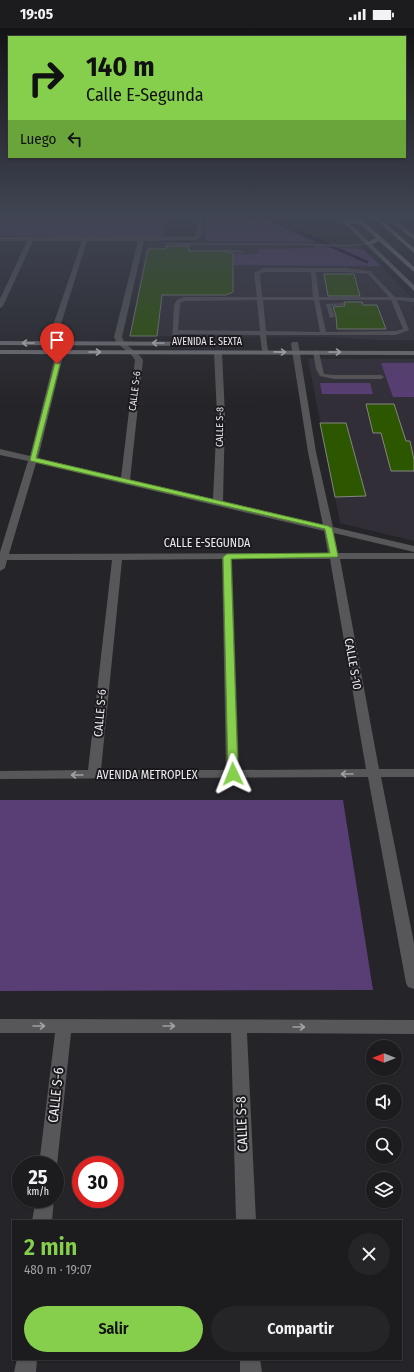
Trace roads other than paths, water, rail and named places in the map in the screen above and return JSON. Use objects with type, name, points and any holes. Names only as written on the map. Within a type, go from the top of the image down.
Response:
[{"type":"street","points":[[0,306],[12,281]]},
{"type":"street","points":[[52,343],[72,281]]},
{"type":"street","points":[[131,281],[118,337],[120,343],[135,352]]},
{"type":"street","points":[[406,281],[414,289]]},
{"type":"street","name":"AVENIDA E. SEXTA","points":[[0,343],[243,344]]},
{"type":"street","name":"AVENIDA E. SEXTA","points":[[0,352],[218,352],[264,346],[295,346],[316,352],[414,353]]},
{"type":"street","name":"CALLE S-10","points":[[295,346],[312,452],[334,556],[373,773],[414,983]]},
{"type":"street","points":[[0,568],[2,557],[33,460],[60,352]]},
{"type":"street","name":"CALLE S-6","points":[[125,482],[139,360],[135,352]]},
{"type":"street","name":"CALLE S-8","points":[[218,352],[221,415],[218,503]]},
{"type":"street","points":[[0,452],[414,549]]},
{"type":"street","name":"CALLE S-6","points":[[94,775],[117,556]]},
{"type":"street","name":"CALLE E-SEGUNDA","points":[[2,557],[414,556]]},
{"type":"street","points":[[227,557],[233,774]]},
{"type":"street","name":"AVENIDA METROPLEX","points":[[0,775],[414,773]]},
{"type":"street","points":[[0,1026],[414,1027]]},
{"type":"street","name":"CALLE S-6","points":[[49,1156],[64,1026]]},
{"type":"street","name":"CALLE S-8","points":[[239,1027],[246,1220]]},
{"type":"street","points":[[42,1220],[43,1208]]},
{"type":"street","points":[[26,1372],[27,1360]]},
{"type":"street","points":[[250,1360],[251,1372]]},
{"type":"lane","points":[[258,281],[264,346]]},
{"type":"lane","points":[[314,281],[323,333]]},
{"type":"lane","points":[[175,332],[323,333],[402,332],[406,330],[392,299],[378,281]]},
{"type":"lane","points":[[332,317],[328,306],[331,304],[392,299],[408,296],[414,293]]},
{"type":"lane","points":[[174,343],[176,305],[179,301],[191,298],[414,300]]},
{"type":"lane","points":[[316,352],[319,369],[322,375],[334,377],[381,377]]}]
